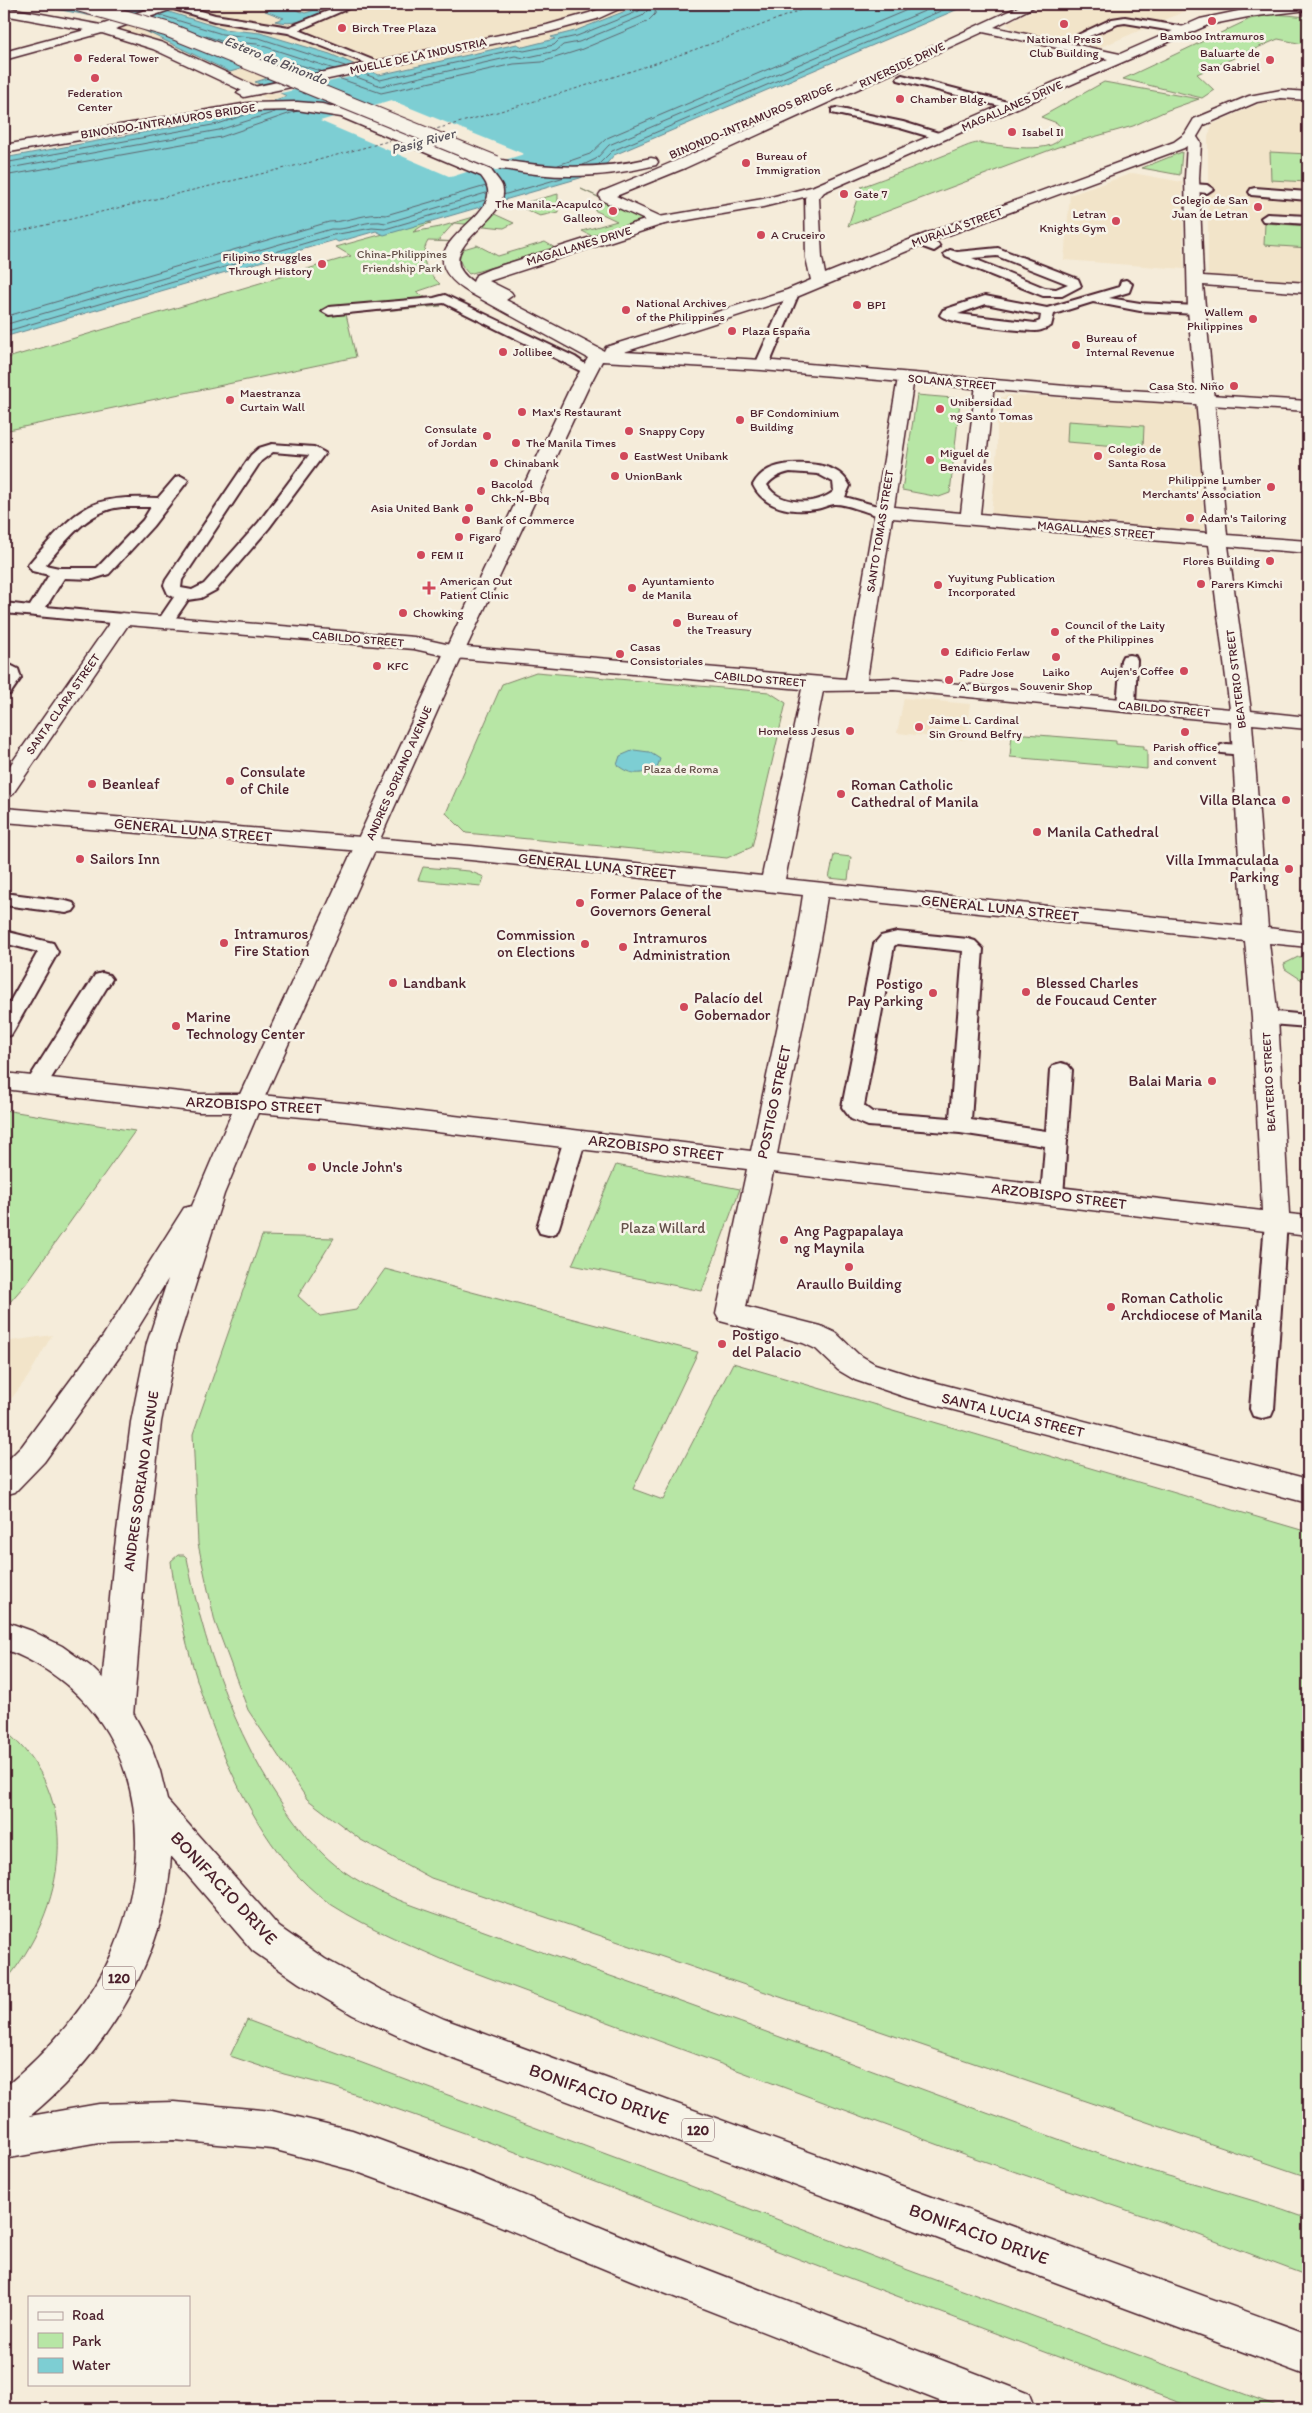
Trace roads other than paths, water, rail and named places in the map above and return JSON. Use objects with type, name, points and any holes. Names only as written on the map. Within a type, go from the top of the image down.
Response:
[{"type":"main road","name":"BINONDO-INTRAMUROS BRIDGE","points":[[78,4],[166,28],[496,162],[544,170],[595,171],[646,163],[699,145],[873,70],[912,60]]},
{"type":"main road","name":"MUELLE DE LA INDUSTRIA","points":[[235,95],[549,28],[593,16],[624,4]]},
{"type":"main road","name":"RIVERSIDE DRIVE","points":[[659,222],[606,198],[606,195],[680,165],[1033,4]]},
{"type":"main road","points":[[4,56],[108,27],[168,5]]},
{"type":"main road","name":"MAGALLANES DRIVE","points":[[592,363],[592,341],[481,282],[482,278],[659,222],[763,203],[819,189],[1204,22],[1248,13],[1308,6]]},
{"type":"main road","points":[[1204,22],[1211,16],[1213,9]]},
{"type":"main road","points":[[4,11],[108,27],[158,46],[254,91]]},
{"type":"main road","points":[[981,28],[1121,58]]},
{"type":"main road","name":"MURALLA STREET","points":[[592,363],[792,293],[919,241],[1122,167],[1179,144],[1190,137],[1199,122],[1254,99],[1281,94],[1308,96]]},
{"type":"main road","points":[[4,137],[177,105]]},
{"type":"main road","name":"BINONDO-INTRAMUROS BRIDGE","points":[[4,148],[248,107],[301,105],[324,108],[346,114],[478,168],[493,180],[497,189],[496,198],[488,210],[456,246],[451,264],[452,270],[462,281],[476,290],[571,340],[592,363]]},
{"type":"main road","name":"BEATERIO STREET","points":[[1190,137],[1194,143],[1200,188],[1195,280],[1196,310],[1218,540],[1241,716],[1235,749],[1266,1018],[1276,1222]]},
{"type":"main road","points":[[819,189],[812,198],[814,258],[819,282]]},
{"type":"main road","points":[[1195,280],[1308,288]]},
{"type":"main road","name":"SOLANA STREET","points":[[592,363],[762,365],[985,384],[1308,406]]},
{"type":"main road","name":"ANDRES SORIANO AVENUE","points":[[116,1716],[130,1555],[146,1422],[162,1343],[210,1194],[248,1103],[455,652],[592,363]]},
{"type":"main road","name":"SANTO TOMAS STREET","points":[[856,684],[906,378]]},
{"type":"main road","points":[[970,519],[985,384]]},
{"type":"main road","name":"MAGALLANES STREET","points":[[883,512],[1308,547]]},
{"type":"main road","name":"CABILDO STREET","points":[[122,619],[414,643],[455,652],[814,684],[894,684],[1308,722]]},
{"type":"main road","name":"SANTA CLARA STREET","points":[[4,790],[122,619]]},
{"type":"main road","points":[[772,884],[814,684]]},
{"type":"main road","name":"GENERAL LUNA STREET","points":[[4,815],[368,844],[1308,940]]},
{"type":"main road","name":"POSTIGO STREET","points":[[730,1314],[808,940],[816,889]]},
{"type":"main road","name":"ARZOBISPO STREET","points":[[4,1081],[199,1103],[248,1103],[346,1112],[1308,1226]]},
{"type":"main road","name":"ANDRES SORIANO AVENUE","points":[[4,1483],[33,1454],[99,1363],[188,1223],[210,1194]]},
{"type":"main road","name":"SANTA LUCIA STREET","points":[[730,1314],[811,1334],[826,1341],[848,1362],[865,1372],[919,1390],[1308,1491]]},
{"type":"main road","name":"120","points":[[4,1635],[38,1649],[82,1677],[116,1716],[139,1757],[147,1781],[154,1840],[152,1876],[145,1912],[129,1957],[114,1988],[71,2049],[44,2077],[4,2112]]},
{"type":"main road","name":"BONIFACIO DRIVE","points":[[150,1806],[266,1939],[312,1971],[366,2002],[435,2034],[1308,2356]]},
{"type":"main road","points":[[4,2140],[99,2124],[174,2121],[272,2130],[352,2150],[470,2193],[631,2260],[1014,2409]]},
{"type":"lane","points":[[290,30],[353,4]]},
{"type":"lane","points":[[168,5],[214,18],[290,30],[380,64]]},
{"type":"lane","points":[[1072,40],[1124,20],[1185,30]]},
{"type":"lane","points":[[902,78],[1011,106]]},
{"type":"lane","points":[[836,111],[903,125],[941,137]]},
{"type":"lane","points":[[1255,192],[1308,196]]},
{"type":"lane","points":[[1267,218],[1308,220]]},
{"type":"lane","points":[[919,241],[934,247]]},
{"type":"lane","points":[[998,252],[1073,282],[1075,286],[1057,293],[1043,292],[954,255],[998,252]]},
{"type":"lane","points":[[1048,312],[1046,323],[1037,327],[961,319],[947,315],[985,300],[1048,312],[1124,289],[1126,284]]},
{"type":"lane","points":[[762,365],[792,293]]},
{"type":"lane","points":[[329,311],[435,302],[445,299],[570,360],[592,363]]},
{"type":"lane","points":[[1095,299],[1140,307],[1196,310]]},
{"type":"lane","points":[[272,448],[318,453],[264,526],[210,587],[195,595],[183,595],[174,592],[172,585],[174,580],[256,458],[264,451],[272,448]]},
{"type":"lane","points":[[834,499],[843,488],[841,482],[836,476],[816,469],[790,468],[779,470],[762,479],[760,485],[766,497],[786,504],[813,506],[834,499],[883,512]]},
{"type":"lane","points":[[162,504],[107,504],[88,513],[36,565],[38,568],[59,573],[93,574],[103,571],[148,522],[181,480]]},
{"type":"lane","points":[[36,612],[40,601],[59,573]]},
{"type":"lane","points":[[165,622],[183,595]]},
{"type":"lane","name":"CABILDO STREET","points":[[4,608],[122,619]]},
{"type":"lane","points":[[1126,705],[1129,660]]},
{"type":"lane","points":[[4,667],[12,672],[12,678],[4,690]]},
{"type":"lane","points":[[4,899],[66,907]]},
{"type":"lane","points":[[4,937],[46,947],[48,952],[4,1030]]},
{"type":"lane","points":[[960,1126],[973,949],[968,944],[897,938],[888,940],[884,944],[853,1107],[859,1114],[868,1119],[960,1126],[1057,1140]]},
{"type":"lane","points":[[36,1085],[102,979]]},
{"type":"lane","points":[[1266,1018],[1308,1021]]},
{"type":"lane","points":[[1052,1196],[1061,1070]]},
{"type":"lane","points":[[548,1227],[575,1139]]},
{"type":"lane","points":[[1262,1409],[1276,1222]]},
{"type":"water","points":[[29,4],[144,4],[223,29],[260,33],[330,54],[379,75],[517,44],[523,47],[555,39],[551,37],[575,31],[643,4],[970,4],[614,155],[603,168],[580,178],[384,235],[376,231],[338,242],[335,240],[4,337],[4,158],[217,119],[287,96],[255,82],[268,78],[244,68],[230,72],[141,29],[98,17]]},
{"type":"water","points":[[284,5],[305,13],[315,10],[324,13],[288,23],[275,21],[284,18],[265,11]]},
{"type":"water","points":[[634,750],[649,752],[660,759],[657,768],[646,772],[632,773],[617,765],[620,756]]},
{"type":"place","name":"Bamboo Intramuros","points":[[1212,21]]},
{"type":"place","name":"National Press Club Building","points":[[1064,24]]},
{"type":"place","name":"Birch Tree Plaza","points":[[342,28]]},
{"type":"place","name":"Federal Tower","points":[[78,58]]},
{"type":"place","name":"Baluarte de San Gabriel","points":[[1270,60]]},
{"type":"place","name":"Federation Center","points":[[95,78]]},
{"type":"place","name":"Chamber Bldg.","points":[[900,99]]},
{"type":"place","name":"Isabel II","points":[[1012,132]]},
{"type":"place","name":"Bureau of Immigration","points":[[746,163]]},
{"type":"place","name":"Gate 7","points":[[844,194]]},
{"type":"place","name":"Colegio de San Juan de Letran","points":[[1258,207]]},
{"type":"place","name":"The Manila-Acapulco Galleon","points":[[613,211]]},
{"type":"place","name":"Letran Knights Gym","points":[[1116,221]]},
{"type":"place","name":"A Cruceiro","points":[[761,235]]},
{"type":"place","name":"Filipino Struggles Through History","points":[[322,264]]},
{"type":"place","name":"BPI","points":[[857,305]]},
{"type":"place","name":"National Archives of the Philippines","points":[[626,310]]},
{"type":"place","name":"Wallem Philippines","points":[[1253,319]]},
{"type":"place","name":"Plaza España","points":[[732,331]]},
{"type":"place","name":"Bureau of Internal Revenue","points":[[1076,345]]},
{"type":"place","name":"Jollibee","points":[[503,352]]},
{"type":"place","name":"Casa Sto. Niño","points":[[1234,386]]},
{"type":"place","name":"Maestranza Curtain Wall","points":[[230,400]]},
{"type":"place","name":"Unibersidad ng Santo Tomas","points":[[940,409]]},
{"type":"place","name":"Max's Restaurant","points":[[522,412]]},
{"type":"place","name":"BF Condominium Building","points":[[740,420]]},
{"type":"place","name":"Snappy Copy","points":[[629,431]]},
{"type":"place","name":"Consulate of Jordan","points":[[487,436]]},
{"type":"place","name":"The Manila Times","points":[[516,443]]},
{"type":"place","name":"EastWest Unibank","points":[[624,456]]},
{"type":"place","name":"Colegio de Santa Rosa","points":[[1098,456]]},
{"type":"place","name":"Miguel de Benavides","points":[[930,460]]},
{"type":"place","name":"Chinabank","points":[[494,463]]},
{"type":"place","name":"UnionBank","points":[[615,476]]},
{"type":"place","name":"Philippine Lumber Merchants' Association","points":[[1271,487]]},
{"type":"place","name":"Bacolod Chk-N-Bbq","points":[[481,491]]},
{"type":"place","name":"Asia United Bank","points":[[469,508]]},
{"type":"place","name":"Adam's Tailoring","points":[[1190,518]]},
{"type":"place","name":"Bank of Commerce","points":[[466,520]]},
{"type":"place","name":"Figaro","points":[[459,537]]},
{"type":"place","name":"FEM II","points":[[421,555]]},
{"type":"place","name":"Flores Building","points":[[1270,561]]},
{"type":"place","name":"Parers Kimchi","points":[[1201,584]]},
{"type":"place","name":"Yuyitung Publication Incorporated","points":[[938,585]]},
{"type":"place","name":"American Out Patient Clinic","points":[[429,588]]},
{"type":"place","name":"Ayuntamiento de Manila","points":[[632,588]]},
{"type":"place","name":"Chowking","points":[[403,613]]},
{"type":"place","name":"Bureau of the Treasury","points":[[677,623]]},
{"type":"place","name":"Council of the Laity of the Philippines","points":[[1055,632]]},
{"type":"place","name":"Edificio Ferlaw","points":[[945,652]]},
{"type":"place","name":"Casas Consistoriales","points":[[620,654]]},
{"type":"place","name":"Laiko Souvenir Shop","points":[[1056,657]]},
{"type":"place","name":"KFC","points":[[377,666]]},
{"type":"place","name":"Aujen's Coffee","points":[[1184,671]]},
{"type":"place","name":"Padre Jose A. Burgos","points":[[949,680]]},
{"type":"place","name":"Jaime L. Cardinal Sin Ground Belfry","points":[[919,727]]},
{"type":"place","name":"Homeless Jesus","points":[[850,731]]},
{"type":"place","name":"Parish office and convent","points":[[1185,732]]},
{"type":"place","name":"Consulate of Chile","points":[[230,781]]},
{"type":"place","name":"Beanleaf","points":[[92,784]]},
{"type":"place","name":"Roman Catholic Cathedral of Manila","points":[[841,794]]},
{"type":"place","name":"Villa Blanca","points":[[1286,800]]},
{"type":"place","name":"Manila Cathedral","points":[[1037,832]]},
{"type":"place","name":"Sailors Inn","points":[[80,859]]},
{"type":"place","name":"Villa Immaculada Parking","points":[[1289,869]]},
{"type":"place","name":"Former Palace of the Governors General","points":[[580,903]]},
{"type":"place","name":"Intramuros Fire Station","points":[[224,943]]},
{"type":"place","name":"Commission on Elections","points":[[585,944]]},
{"type":"place","name":"Intramuros Administration","points":[[623,947]]},
{"type":"place","name":"Landbank","points":[[393,983]]},
{"type":"place","name":"Blessed Charles de Foucaud Center","points":[[1026,992]]},
{"type":"place","name":"Postigo Pay Parking","points":[[933,993]]},
{"type":"place","name":"Palacío del Gobernador","points":[[684,1007]]},
{"type":"place","name":"Marine Technology Center","points":[[176,1026]]},
{"type":"place","name":"Balai Maria","points":[[1212,1081]]},
{"type":"place","name":"Uncle John's","points":[[312,1167]]},
{"type":"place","name":"Ang Pagpapalaya ng Maynila","points":[[784,1240]]},
{"type":"place","name":"Araullo Building","points":[[849,1267]]},
{"type":"place","name":"Roman Catholic Archdiocese of Manila","points":[[1111,1307]]},
{"type":"place","name":"Postigo del Palacio","points":[[722,1344]]},
{"type":"water label","name":"Estero de Binondo","points":[[276,60]]},
{"type":"water label","name":"Pasig River","points":[[423,141]]},
{"type":"park label","name":"China-Philippines Friendship Park","points":[[402,261]]},
{"type":"park label","name":"Plaza de Roma","points":[[681,769]]},
{"type":"park label","name":"Plaza Willard","points":[[663,1228]]}]
